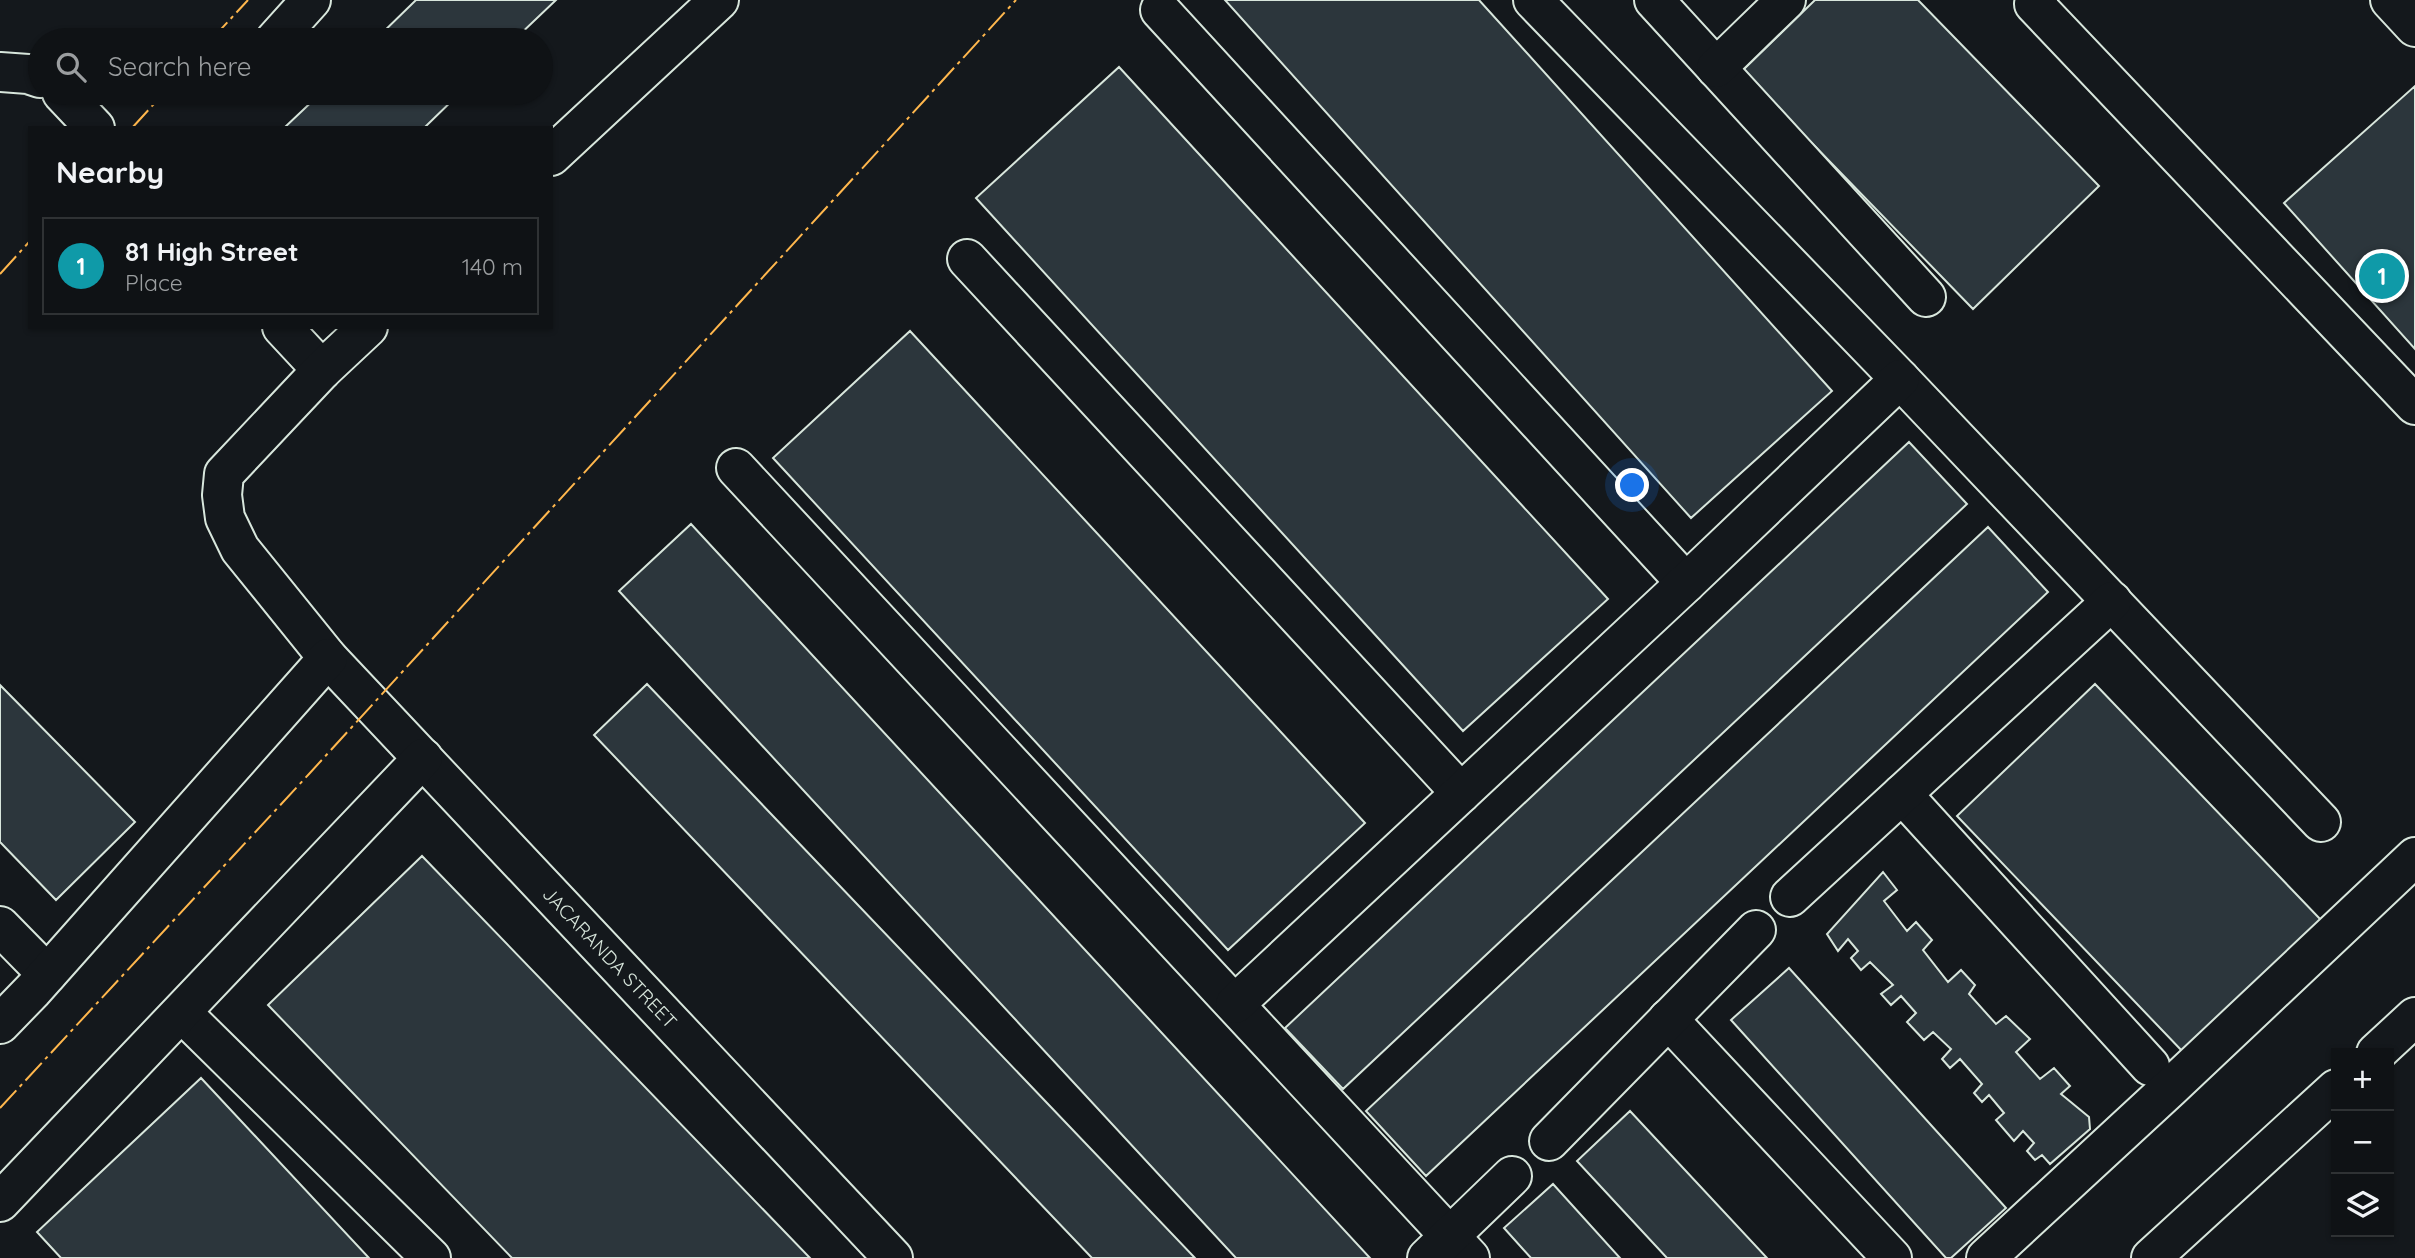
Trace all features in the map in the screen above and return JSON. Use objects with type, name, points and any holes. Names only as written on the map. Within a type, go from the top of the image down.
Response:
[{"type":"street","points":[[286,28],[311,0]]},
{"type":"street","points":[[553,154],[719,0]]},
{"type":"street","points":[[1533,0],[1900,379],[2321,822]]},
{"type":"street","points":[[1654,0],[1926,297]]},
{"type":"street","points":[[1716,68],[1786,0]]},
{"type":"street","points":[[2038,0],[2034,4],[2415,405]]},
{"type":"street","points":[[2390,0],[2415,27]]},
{"type":"street","points":[[1160,10],[1686,583]]},
{"type":"street","points":[[0,72],[28,74]]},
{"type":"street","points":[[73,105],[93,126]]},
{"type":"street","points":[[967,259],[1461,793]]},
{"type":"street","points":[[284,329],[322,370]]},
{"type":"street","name":"JACARANDA STREET","points":[[366,329],[322,370],[224,474],[222,495],[225,518],[240,548],[328,657],[892,1258]]},
{"type":"street","points":[[1235,1004],[1900,379]]},
{"type":"street","points":[[736,468],[1235,1004],[1449,1251],[1512,1176]]},
{"type":"street","points":[[1790,897],[2112,601]]},
{"type":"street","points":[[0,1024],[328,657]]},
{"type":"street","points":[[0,1202],[423,758]]},
{"type":"street","points":[[1902,794],[2150,1066]]},
{"type":"street","points":[[1986,1258],[2415,857]]},
{"type":"street","points":[[0,926],[47,974]]},
{"type":"street","points":[[1549,1140],[1756,930]]},
{"type":"street","points":[[182,1013],[431,1258]]},
{"type":"street","points":[[2381,1048],[2415,1017]]},
{"type":"street","points":[[1668,1019],[1892,1258]]},
{"type":"street","points":[[2151,1258],[2331,1094]]},
{"type":"building","points":[[416,0],[556,0],[527,28],[387,28]]},
{"type":"building","points":[[1225,0],[1479,0],[1832,391],[1691,518]]},
{"type":"building","points":[[1815,0],[1918,0],[2099,186],[1973,309],[1742,71]]},
{"type":"building","points":[[1119,67],[1608,599],[1463,731],[976,198]]},
{"type":"building","points":[[2415,86],[2415,349],[2284,203]]},
{"type":"building","points":[[308,105],[448,105],[426,126],[286,126]]},
{"type":"building","points":[[910,331],[1365,823],[1228,950],[773,458]]},
{"type":"building","points":[[1909,442],[1967,504],[1343,1089],[1285,1028]]},
{"type":"building","points":[[691,524],[1370,1258],[1236,1258],[619,591]]},
{"type":"building","points":[[1988,527],[2048,592],[1426,1176],[1366,1111]]},
{"type":"building","points":[[647,684],[1195,1258],[1092,1258],[594,735]]},
{"type":"building","points":[[2095,684],[2321,920],[2184,1053],[1957,816]]},
{"type":"building","points":[[0,685],[135,822],[56,900],[0,842]]},
{"type":"building","points":[[422,856],[810,1258],[512,1258],[268,1005]]},
{"type":"building","points":[[1883,872],[1897,890],[1884,901],[1907,931],[1916,922],[1932,940],[1923,950],[1948,982],[1961,970],[1975,985],[1969,994],[1996,1024],[2006,1016],[2030,1039],[2016,1052],[2040,1079],[2054,1068],[2070,1086],[2061,1094],[2089,1117],[2090,1129],[2050,1164],[2042,1155],[2035,1160],[2027,1151],[2034,1143],[2023,1131],[2014,1141],[1996,1120],[2004,1113],[1989,1095],[1982,1102],[1974,1093],[1982,1084],[1960,1059],[1950,1068],[1942,1059],[1951,1049],[1933,1032],[1924,1040],[1907,1022],[1916,1013],[1901,996],[1891,1005],[1881,994],[1893,985],[1870,962],[1861,970],[1851,958],[1858,951],[1848,939],[1838,951],[1827,934]]},
{"type":"building","points":[[1789,968],[2006,1208],[1951,1258],[1946,1258],[1731,1020]]},
{"type":"building","points":[[201,1078],[369,1258],[61,1258],[37,1232]]},
{"type":"building","points":[[1630,1111],[1767,1258],[1667,1258],[1577,1161]]},
{"type":"building","points":[[1553,1184],[1620,1258],[1531,1258],[1504,1228]]},
{"type":"power","points":[[222,28],[248,0]]},
{"type":"power","points":[[0,1108],[1016,0]]},
{"type":"power","points":[[134,126],[153,105]]},
{"type":"power","points":[[0,274],[28,243]]},
{"type":"place","name":"81 High Street","points":[[2382,276]]}]
